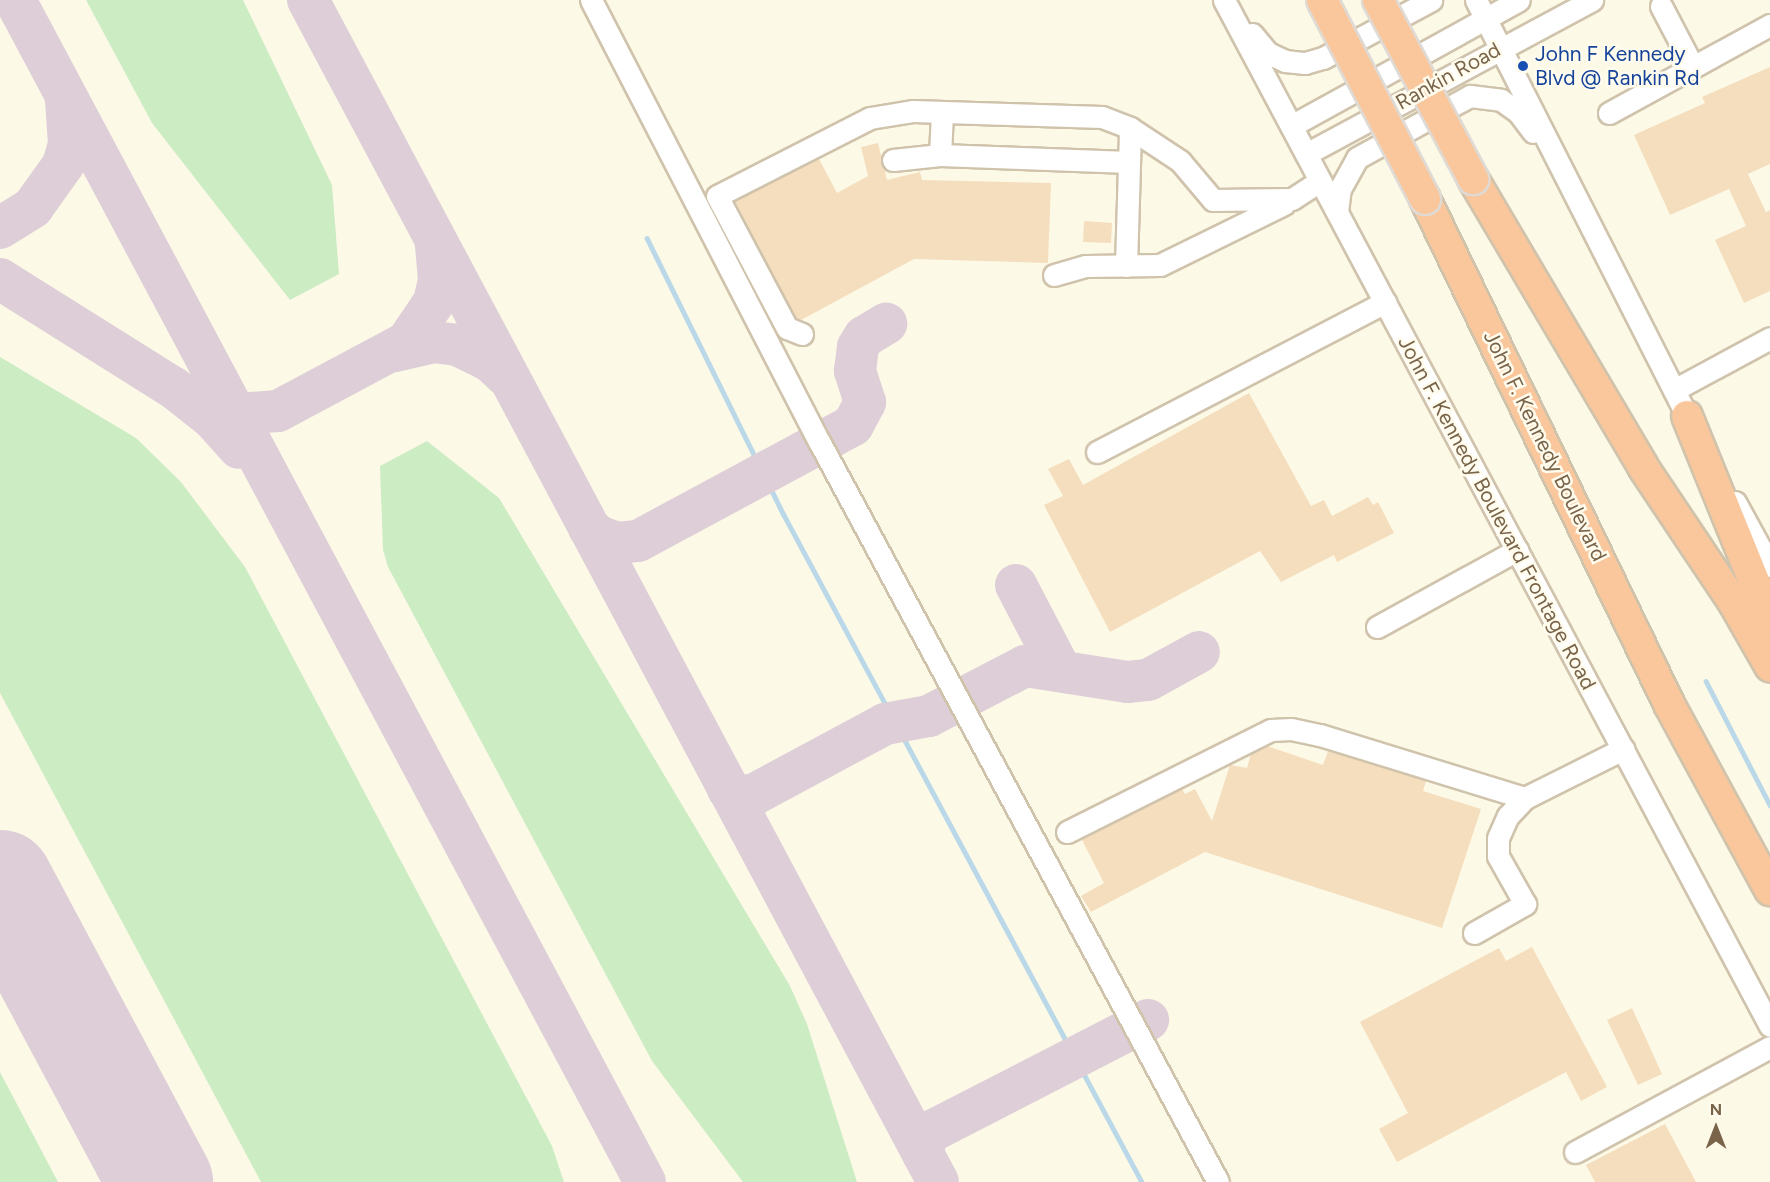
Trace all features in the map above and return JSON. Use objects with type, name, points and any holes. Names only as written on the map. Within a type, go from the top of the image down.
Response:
[{"type":"highway","name":"John F. Kennedy Boulevard","points":[[1322,0],[1425,199],[1669,704],[1770,890]]},
{"type":"highway","points":[[1378,0],[1473,179],[1643,467],[1734,603],[1770,666]]},
{"type":"highway","points":[[1680,403],[1770,620]]},
{"type":"street","points":[[591,0],[820,443],[1218,1182]]},
{"type":"street","points":[[1225,0],[1268,54],[1285,61],[1305,63],[1323,58],[1431,0]]},
{"type":"street","name":"John F. Kennedy Boulevard Frontage Road","points":[[1225,0],[1770,1026]]},
{"type":"street","name":"Rankin Road","points":[[1291,126],[1480,9],[1519,0]]},
{"type":"street","name":"Rankin Road","points":[[1306,154],[1500,47],[1592,0]]},
{"type":"street","points":[[1661,6],[1693,68]]},
{"type":"street","points":[[1480,9],[1680,403],[1770,566]]},
{"type":"street","points":[[1609,113],[1770,25]]},
{"type":"street","points":[[1337,212],[1340,189],[1357,158],[1470,96],[1501,100],[1518,112],[1562,170]]},
{"type":"street","points":[[802,334],[787,328],[717,196],[870,118],[914,111],[1102,117],[1130,128],[1180,161],[1213,200],[1216,221],[1210,240]]},
{"type":"street","points":[[940,155],[942,112]]},
{"type":"street","points":[[1126,266],[1130,128]]},
{"type":"street","points":[[893,159],[940,155],[1129,162]]},
{"type":"street","points":[[1054,275],[1086,266],[1160,264],[1292,199],[1320,181]]},
{"type":"street","points":[[1213,200],[1292,199]]},
{"type":"street","points":[[1097,452],[1385,302]]},
{"type":"street","points":[[1680,403],[1770,338]]},
{"type":"street","points":[[1377,627],[1517,550]]},
{"type":"street","points":[[1067,832],[1271,730],[1291,729],[1320,735],[1525,798]]},
{"type":"street","points":[[1474,933],[1525,904],[1498,856],[1498,838],[1508,816],[1525,798],[1623,749]]},
{"type":"street","points":[[1575,1152],[1770,1047]]},
{"type":"green space","points":[[86,0],[243,0],[332,185],[339,274],[290,300],[152,123]]},
{"type":"green space","points":[[0,357],[136,438],[181,482],[245,567],[552,1146],[564,1182],[261,1182],[0,693]]},
{"type":"green space","points":[[427,441],[499,498],[790,986],[807,1024],[857,1182],[743,1182],[652,1061],[388,567],[383,550],[380,466]]},
{"type":"green space","points":[[0,1072],[58,1182],[0,1182]]},
{"type":"building","points":[[1770,67],[1770,164],[1748,174],[1766,212],[1770,210],[1770,291],[1744,303],[1715,240],[1746,226],[1729,189],[1670,215],[1634,135],[1705,103],[1702,97]]},
{"type":"building","points":[[878,143],[887,180],[920,172],[922,180],[1051,183],[1048,263],[914,259],[801,320],[796,318],[735,201],[819,159],[837,193],[868,176],[861,147]]},
{"type":"building","points":[[1084,221],[1112,223],[1111,243],[1083,242]]},
{"type":"building","points":[[1249,393],[1311,506],[1324,500],[1332,516],[1368,497],[1373,505],[1378,502],[1394,533],[1337,562],[1334,555],[1281,582],[1260,551],[1110,632],[1044,505],[1063,496],[1048,469],[1069,459],[1083,485]]},
{"type":"building","points":[[1267,746],[1323,765],[1328,751],[1426,781],[1423,791],[1481,809],[1442,928],[1205,852],[1091,912],[1081,896],[1104,883],[1082,840],[1182,789],[1185,794],[1195,789],[1212,821],[1230,765],[1247,768],[1251,754]]},
{"type":"building","points":[[1532,947],[1607,1087],[1581,1101],[1566,1072],[1397,1162],[1379,1129],[1408,1113],[1360,1022],[1499,948],[1506,961]]},
{"type":"building","points":[[1632,1008],[1662,1074],[1638,1085],[1607,1020]]},
{"type":"building","points":[[1665,1124],[1696,1182],[1595,1182],[1586,1165]]},
{"type":"waterway","points":[[647,238],[784,515],[1142,1182]]},
{"type":"waterway","points":[[1706,681],[1770,805]]},
{"type":"taxiway","points":[[15,0],[645,1182]]},
{"type":"taxiway","points":[[308,0],[938,1182]]},
{"type":"taxiway","points":[[0,228],[33,207],[63,165],[69,144],[66,100]]},
{"type":"taxiway","points":[[212,407],[236,414],[278,411],[407,342],[434,302],[439,280],[436,244]]},
{"type":"taxiway","points":[[0,279],[174,388],[212,418],[239,448]]},
{"type":"taxiway","points":[[589,528],[600,537],[618,543],[638,541],[853,425],[865,402],[855,371],[858,347],[864,337],[886,324]]},
{"type":"taxiway","points":[[395,351],[434,342],[457,345],[490,361],[506,376]]},
{"type":"taxiway","points":[[1016,585],[1060,669]]},
{"type":"taxiway","points":[[728,789],[739,796],[753,795],[885,724],[929,716],[1025,666],[1128,682],[1148,680],[1199,652]]},
{"type":"taxiway","points":[[923,1154],[924,1142],[932,1131],[1148,1020]]},
{"type":"runway","points":[[0,882],[160,1182]]},
{"type":"place","name":"John F Kennedy Blvd @ Rankin Rd","points":[[1523,66]]}]
